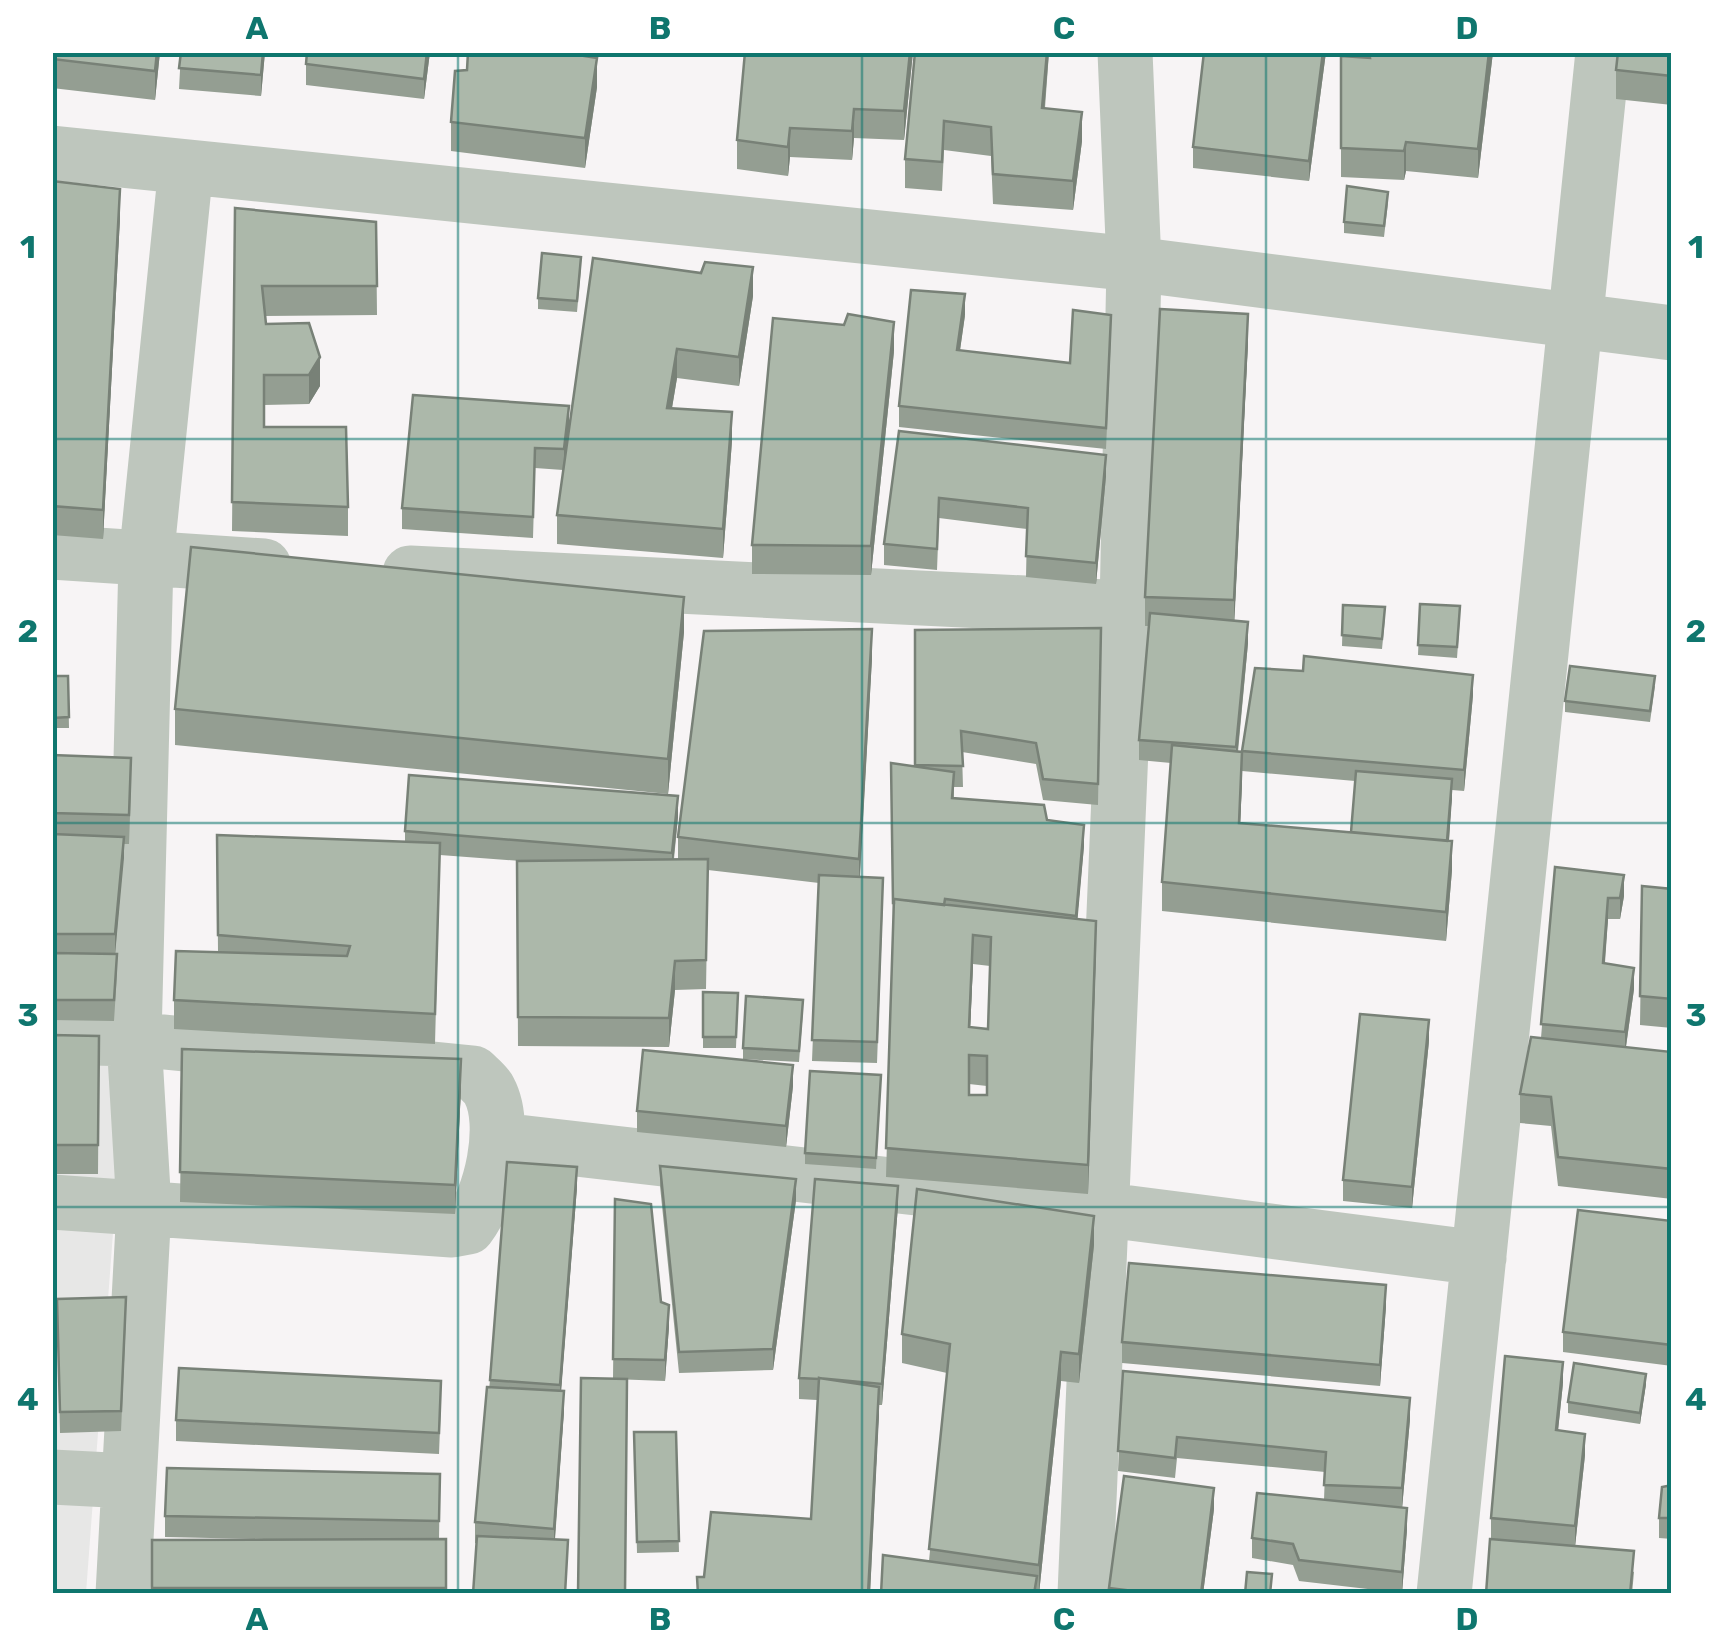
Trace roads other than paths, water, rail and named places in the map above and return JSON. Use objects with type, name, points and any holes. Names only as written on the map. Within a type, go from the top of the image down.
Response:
[{"type":"street","points":[[1085,1594],[1127,608],[1134,264],[1125,52]]},
{"type":"street","points":[[1444,1594],[1603,52]]},
{"type":"street","points":[[52,153],[1134,264],[1672,333]]},
{"type":"street","points":[[123,1594],[144,1208],[134,1039],[146,560],[186,167]]},
{"type":"street","points":[[52,552],[303,568]]},
{"type":"street","points":[[362,571],[1127,608]]},
{"type":"street","points":[[52,1037],[134,1039],[473,1073],[490,1091],[500,1140],[478,1214],[468,1226],[452,1230],[52,1202]]},
{"type":"street","points":[[500,1140],[1100,1209],[1479,1258]]},
{"type":"street","points":[[52,1476],[129,1481]]}]
